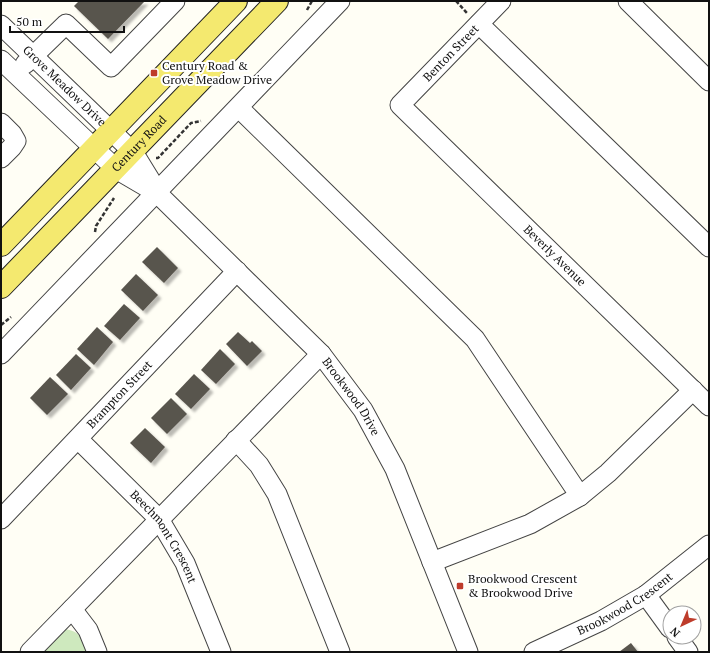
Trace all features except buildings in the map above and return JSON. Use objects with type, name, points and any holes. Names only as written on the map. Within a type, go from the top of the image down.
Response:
[{"type":"main road","points":[[1,245],[236,1]]},
{"type":"main road","name":"Century Road","points":[[1,288],[277,1]]},
{"type":"street","points":[[16,74],[66,24],[111,67],[175,1]]},
{"type":"street","points":[[1,354],[239,108],[340,1]]},
{"type":"street","name":"Benton Street","points":[[400,105],[502,1]]},
{"type":"street","points":[[628,1],[709,80]]},
{"type":"street","points":[[479,24],[709,247]]},
{"type":"street","name":"Grove Meadow Drive","points":[[1,26],[133,152]]},
{"type":"street","name":"Grove Meadow Drive","points":[[1,60],[116,169]]},
{"type":"street","name":"Beverly Avenue","points":[[400,105],[709,406]]},
{"type":"street","points":[[239,108],[475,339],[580,496]]},
{"type":"street","points":[[1,123],[12,134],[16,141],[1,158]]},
{"type":"street","name":"Brookwood Drive","points":[[133,152],[157,193]]},
{"type":"street","name":"Brookwood Drive","points":[[116,169],[157,193],[238,271],[321,354],[363,410],[395,468],[468,652]]},
{"type":"street","name":"Brampton Street","points":[[1,519],[238,271]]},
{"type":"street","points":[[30,652],[321,354]]},
{"type":"street","points":[[432,562],[530,524],[580,496],[608,473],[693,390]]},
{"type":"street","name":"Beechmont Crescent","points":[[78,439],[159,519],[185,563],[221,652]]},
{"type":"street","points":[[236,440],[259,465],[277,494],[340,652]]},
{"type":"street","name":"Brookwood Crescent","points":[[534,652],[574,644],[601,622],[646,595],[709,545]]},
{"type":"street","points":[[646,595],[662,617]]},
{"type":"street","points":[[72,609],[88,630],[97,652]]},
{"type":"path","name":"Century Road","points":[[94,238],[96,226],[118,192]]},
{"type":"green space","points":[[61,629],[76,632],[81,638],[88,652],[38,652]]},
{"type":"place","name":"Century Road & Grove Meadow Drive","points":[[154,73]]},
{"type":"place","name":"Brookwood Crescent & Brookwood Drive","points":[[460,586]]}]
